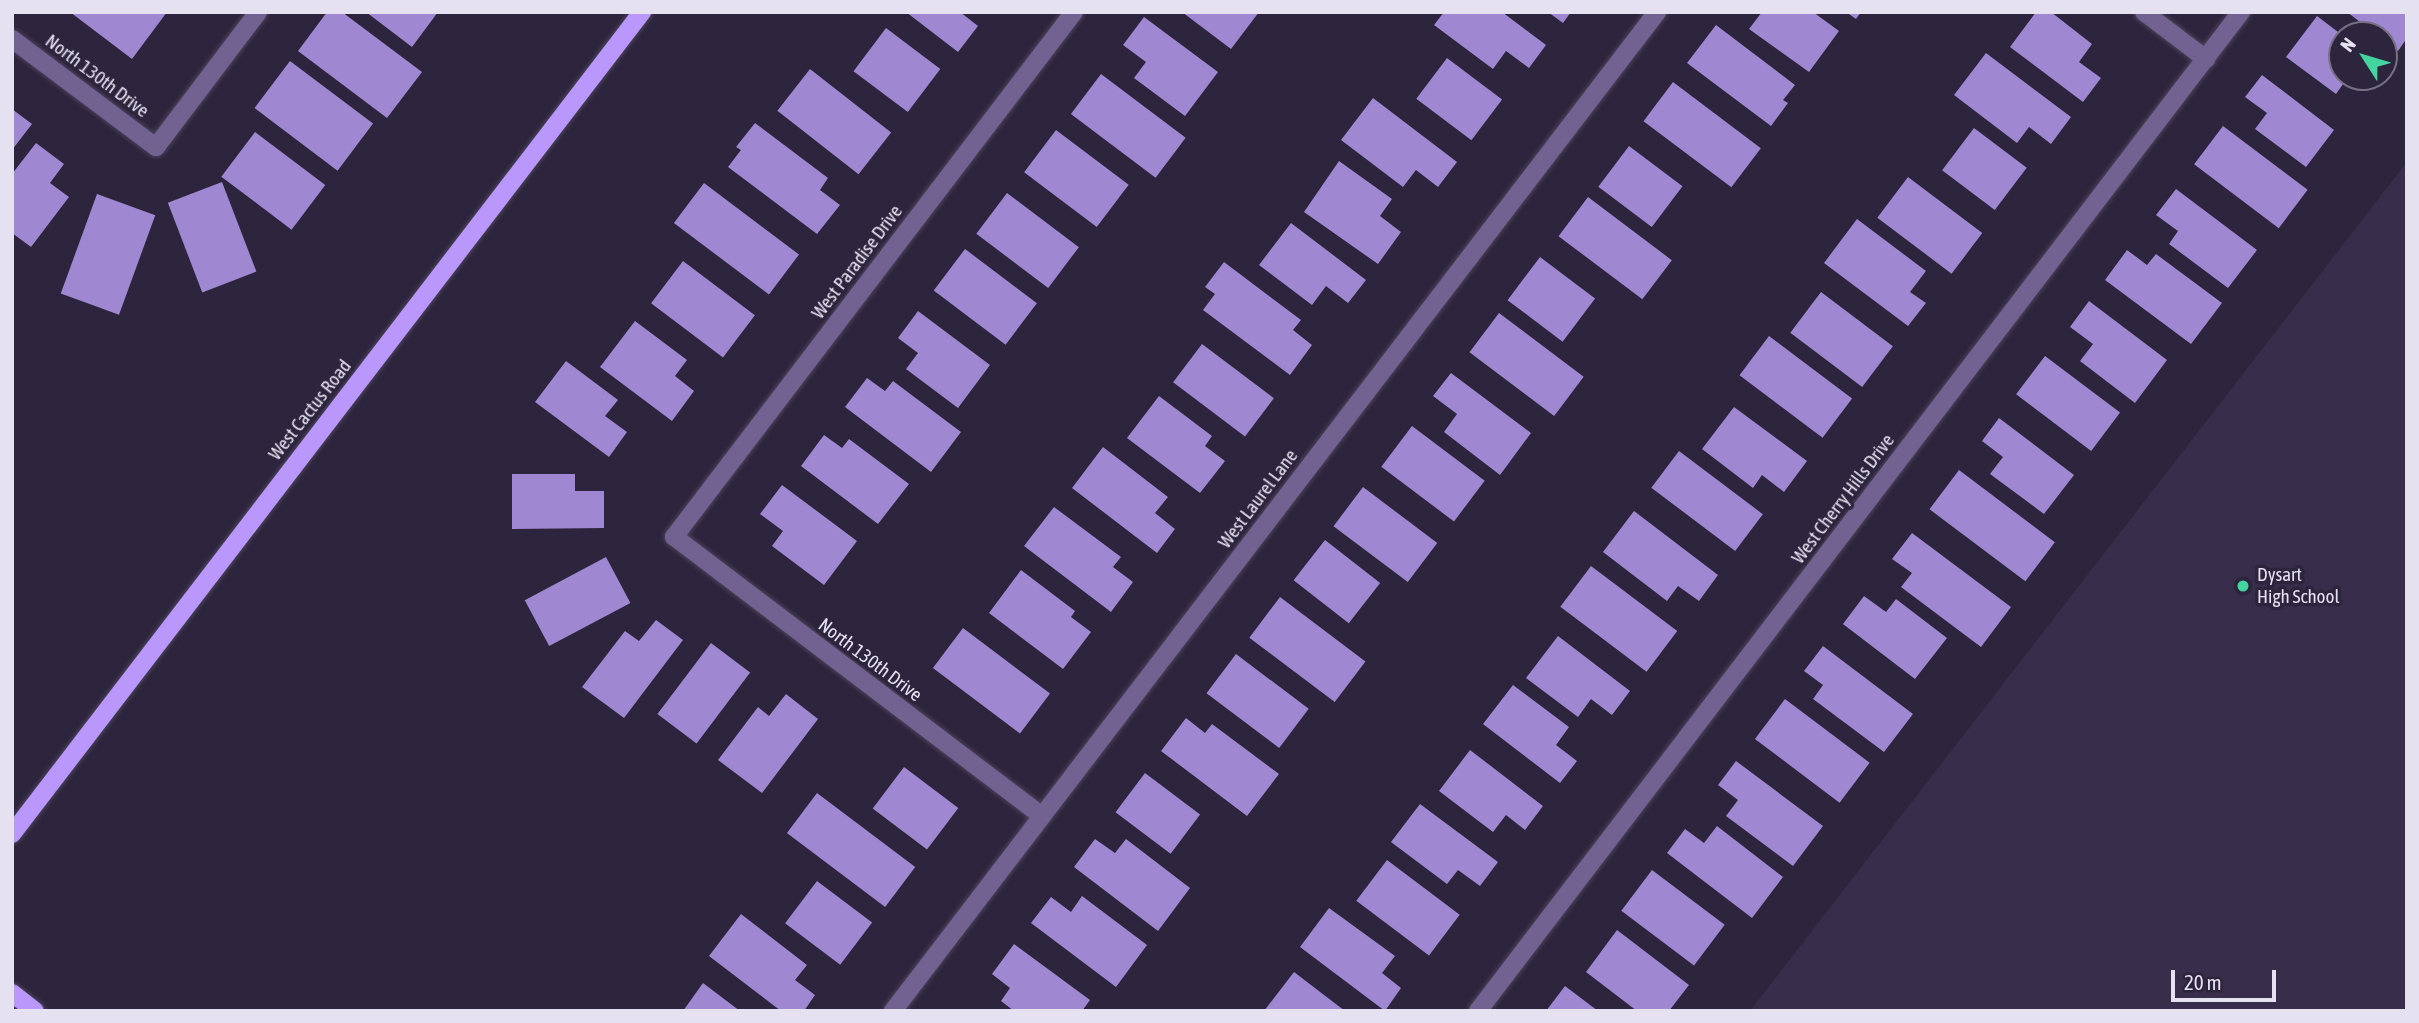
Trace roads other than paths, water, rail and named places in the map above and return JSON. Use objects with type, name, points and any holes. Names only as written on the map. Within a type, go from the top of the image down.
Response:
[{"type":"main road","name":"West Cactus Road","points":[[12,834],[642,12]]},
{"type":"main road","points":[[12,993],[35,1011]]},
{"type":"street","name":"North 130th Drive","points":[[12,39],[156,147],[258,12]]},
{"type":"street","name":"West Paradise Drive","points":[[674,537],[1074,12]]},
{"type":"street","name":"West Laurel Lane","points":[[893,1011],[1657,12]]},
{"type":"street","points":[[2144,12],[2206,59]]},
{"type":"street","name":"West Cherry Hills Drive","points":[[1478,1011],[2241,12]]},
{"type":"street","name":"North 130th Drive","points":[[674,537],[1042,816]]},
{"type":"place","name":"Dysart High School","points":[[2243,586]]}]
